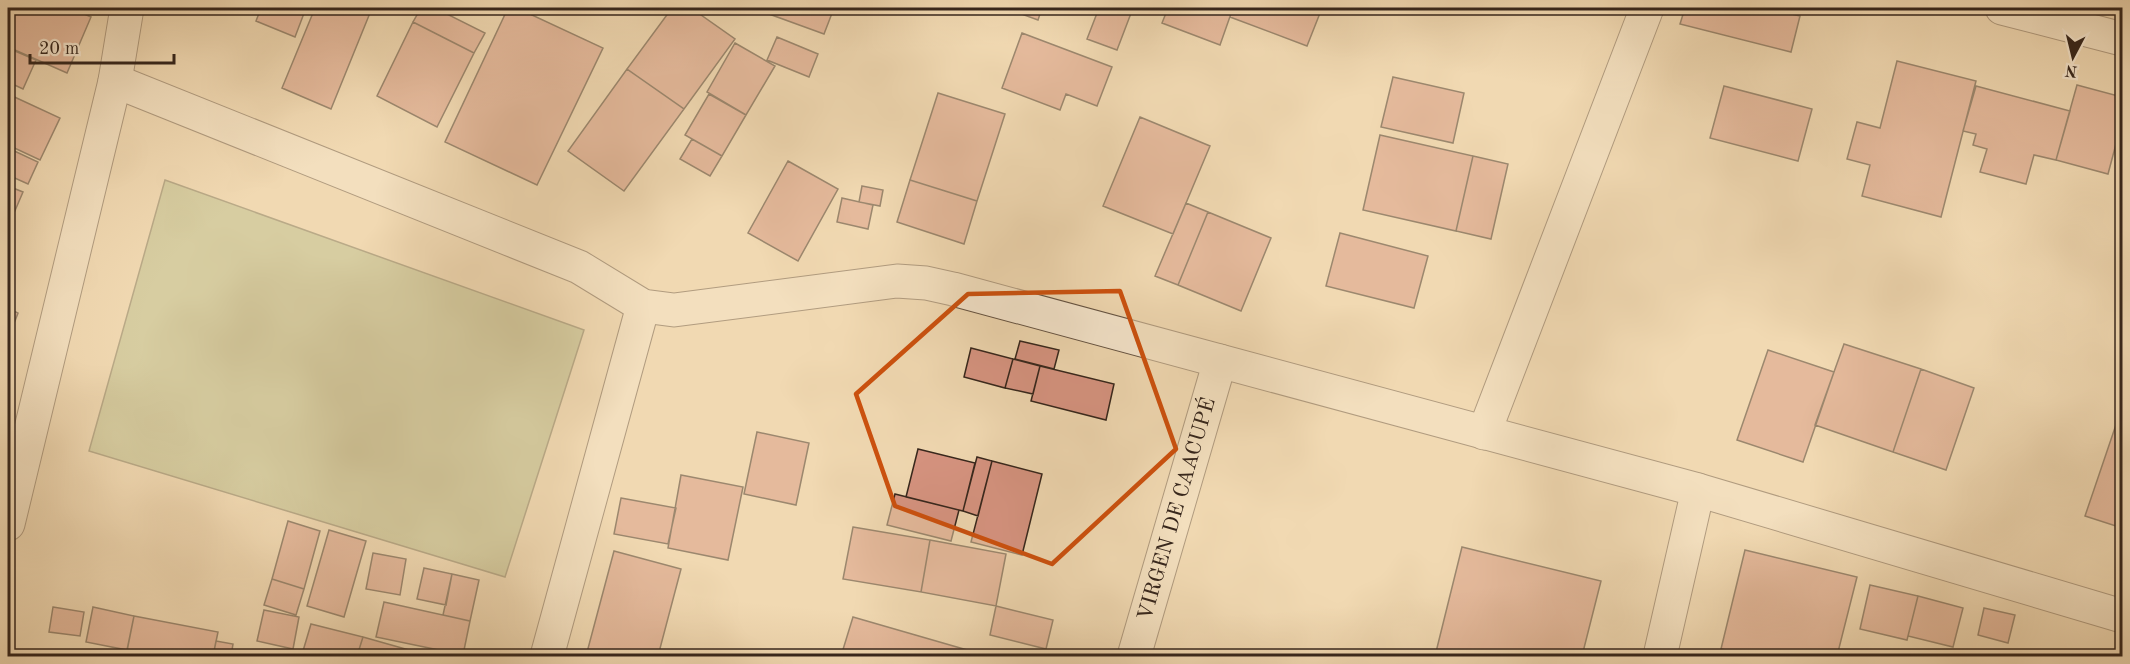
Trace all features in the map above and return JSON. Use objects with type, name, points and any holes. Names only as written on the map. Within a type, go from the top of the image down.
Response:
[{"type":"street","points":[[8,524],[115,81],[124,8]]},
{"type":"street","points":[[1484,433],[1647,8]]},
{"type":"street","points":[[2002,8],[2122,39]]},
{"type":"street","points":[[115,81],[579,267],[643,306],[674,310],[897,281],[926,283],[1698,490],[2122,616]]},
{"type":"street","points":[[547,657],[643,306]]},
{"type":"street","name":"VIRGEN DE CAACUPÉ","points":[[1134,657],[1220,361]]},
{"type":"street","points":[[1660,657],[1698,490]]},
{"type":"highlighted area","points":[[1120,291],[1176,449],[1052,564],[895,506],[856,394],[968,294]]},
{"type":"green space","points":[[165,180],[584,330],[505,577],[89,451]]},
{"type":"building","points":[[8,8],[71,8],[91,17],[67,73],[8,47]]},
{"type":"building","points":[[261,8],[306,8],[295,37],[256,21]]},
{"type":"building","points":[[315,8],[372,8],[331,109],[282,88]]},
{"type":"building","points":[[421,8],[435,8],[485,33],[474,53],[413,22]]},
{"type":"building","points":[[508,8],[517,8],[603,48],[537,185],[445,142]]},
{"type":"building","points":[[672,8],[691,8],[735,39],[684,109],[627,69]]},
{"type":"building","points":[[772,8],[834,8],[824,34],[769,14]]},
{"type":"building","points":[[1005,8],[1042,8],[1038,20]]},
{"type":"building","points":[[1099,8],[1133,8],[1117,50],[1087,39]]},
{"type":"building","points":[[1168,8],[1233,8],[1220,45],[1162,23]]},
{"type":"building","points":[[1233,8],[1322,8],[1307,46],[1230,17]]},
{"type":"building","points":[[1685,8],[1767,8],[1800,16],[1791,52],[1680,24]]},
{"type":"building","points":[[413,22],[474,53],[437,127],[377,96]]},
{"type":"building","points":[[1022,33],[1112,67],[1097,106],[1066,94],[1060,110],[1002,88]]},
{"type":"building","points":[[777,37],[818,54],[809,77],[767,60]]},
{"type":"building","points":[[735,43],[775,66],[746,115],[707,92]]},
{"type":"building","points":[[8,48],[36,60],[23,89],[8,82]]},
{"type":"building","points":[[1897,61],[1976,81],[1941,217],[1862,196],[1870,165],[1847,159],[1857,122],[1880,128]]},
{"type":"building","points":[[627,69],[684,109],[624,191],[568,151]]},
{"type":"building","points":[[1393,77],[1464,93],[1453,143],[1381,127]]},
{"type":"building","points":[[2077,85],[2122,97],[2122,146],[2116,144],[2108,174],[2056,160]]},
{"type":"building","points":[[1724,86],[1812,109],[1798,161],[1710,138]]},
{"type":"building","points":[[1976,86],[2070,111],[2056,160],[2034,155],[2026,184],[1980,172],[1987,149],[1973,145],[1976,134],[1963,131]]},
{"type":"building","points":[[938,93],[1005,114],[977,201],[910,180]]},
{"type":"building","points":[[8,94],[60,118],[40,160],[8,145]]},
{"type":"building","points":[[709,94],[746,115],[722,156],[685,135]]},
{"type":"building","points":[[1140,117],[1210,146],[1173,234],[1103,206]]},
{"type":"building","points":[[1380,135],[1473,156],[1456,231],[1363,210]]},
{"type":"building","points":[[692,139],[722,156],[710,176],[680,159]]},
{"type":"building","points":[[8,148],[38,162],[28,184],[8,175]]},
{"type":"building","points":[[1473,156],[1508,164],[1491,239],[1456,231]]},
{"type":"building","points":[[788,161],[838,189],[798,261],[748,233]]},
{"type":"building","points":[[910,180],[977,201],[964,244],[897,222]]},
{"type":"building","points":[[8,186],[23,192],[8,227]]},
{"type":"building","points":[[862,186],[883,190],[880,206],[859,202]]},
{"type":"building","points":[[842,198],[873,205],[868,229],[837,222]]},
{"type":"building","points":[[1186,203],[1208,212],[1178,285],[1155,276]]},
{"type":"building","points":[[1208,212],[1271,238],[1241,311],[1178,285]]},
{"type":"building","points":[[1340,233],[1428,256],[1414,308],[1326,286]]},
{"type":"building","points":[[8,308],[18,313],[8,339]]},
{"type":"building","points":[[1020,341],[1059,350],[1054,369],[1015,359]]},
{"type":"building","points":[[1844,344],[1921,369],[1893,452],[1815,425]]},
{"type":"building","points":[[971,348],[1013,359],[1005,388],[964,377]]},
{"type":"building","points":[[1768,350],[1834,372],[1803,462],[1737,440]]},
{"type":"building","points":[[1013,359],[1040,366],[1033,394],[1005,388]]},
{"type":"building","points":[[1040,366],[1114,384],[1106,420],[1031,401]]},
{"type":"building","points":[[1921,369],[1974,388],[1946,470],[1893,452]]},
{"type":"building","points":[[2122,407],[2122,528],[2085,516]]},
{"type":"building","points":[[757,432],[809,443],[796,505],[744,494]]},
{"type":"building","points":[[918,449],[975,463],[963,511],[906,497]]},
{"type":"building","points":[[977,457],[992,461],[978,516],[963,511]]},
{"type":"building","points":[[992,461],[1042,474],[1022,555],[971,542]]},
{"type":"building","points":[[681,475],[743,487],[728,560],[668,548]]},
{"type":"building","points":[[895,494],[959,510],[951,541],[887,525]]},
{"type":"building","points":[[621,498],[676,508],[668,544],[614,534]]},
{"type":"building","points":[[288,521],[320,531],[304,589],[272,579]]},
{"type":"building","points":[[853,527],[930,540],[921,592],[843,579]]},
{"type":"building","points":[[329,530],[366,541],[344,617],[307,606]]},
{"type":"building","points":[[930,540],[1006,554],[996,606],[921,592]]},
{"type":"building","points":[[1462,547],[1601,581],[1582,656],[1435,656]]},
{"type":"building","points":[[1745,550],[1857,577],[1837,656],[1753,656],[1721,649]]},
{"type":"building","points":[[614,551],[681,569],[658,656],[586,656]]},
{"type":"building","points":[[373,553],[406,559],[400,595],[366,589]]},
{"type":"building","points":[[424,568],[452,574],[446,605],[417,599]]},
{"type":"building","points":[[452,574],[479,580],[470,621],[443,615]]},
{"type":"building","points":[[272,579],[304,589],[296,615],[264,605]]},
{"type":"building","points":[[1870,585],[1918,596],[1907,640],[1860,629]]},
{"type":"building","points":[[1918,596],[1963,608],[1953,647],[1908,636]]},
{"type":"building","points":[[384,602],[470,621],[463,655],[376,637]]},
{"type":"building","points":[[996,606],[1053,620],[1046,649],[990,635]]},
{"type":"building","points":[[53,607],[84,612],[80,636],[49,632]]},
{"type":"building","points":[[93,607],[134,616],[127,650],[86,642]]},
{"type":"building","points":[[1984,608],[2015,615],[2008,643],[1978,635]]},
{"type":"building","points":[[264,610],[299,617],[293,649],[257,641]]},
{"type":"building","points":[[134,616],[218,632],[213,656],[126,656]]},
{"type":"building","points":[[853,617],[988,656],[841,656]]},
{"type":"building","points":[[311,624],[363,637],[357,656],[324,656],[303,651]]},
{"type":"building","points":[[363,637],[409,650],[407,656],[357,656]]},
{"type":"building","points":[[216,641],[233,644],[231,656],[213,656]]}]
